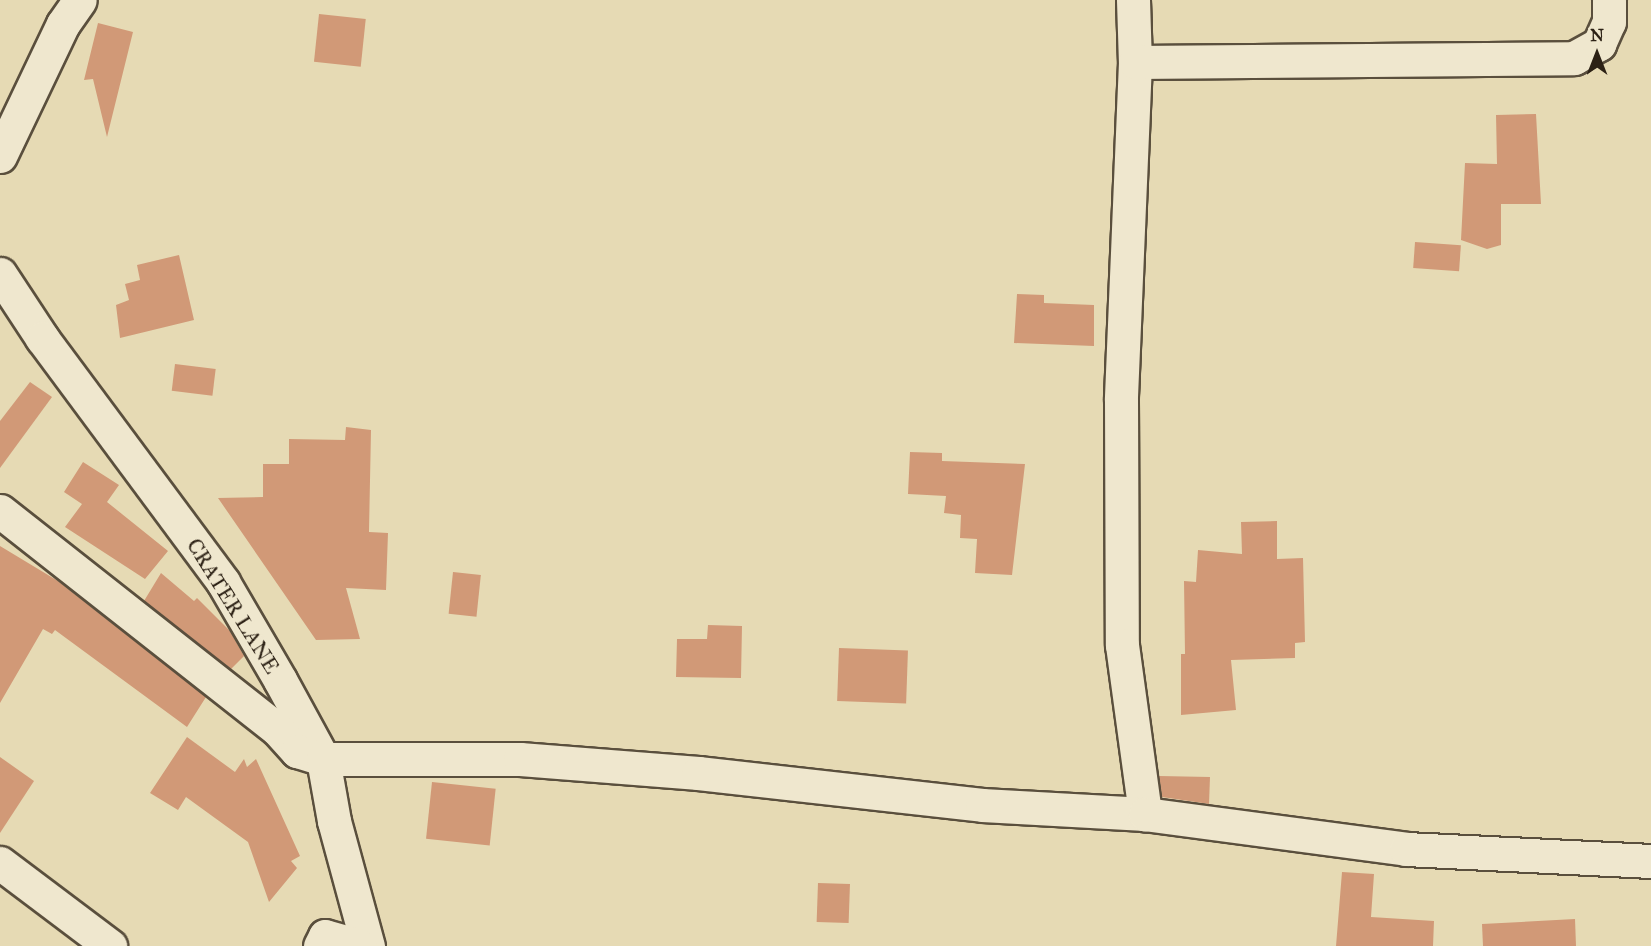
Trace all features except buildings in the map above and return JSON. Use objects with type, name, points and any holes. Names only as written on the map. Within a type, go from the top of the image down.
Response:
[{"type":"street","points":[[0,156],[63,24],[80,0]]},
{"type":"street","points":[[1133,0],[1135,62],[1121,400],[1122,645],[1145,814]]},
{"type":"street","points":[[1135,62],[1574,58],[1599,44],[1609,22],[1609,0]]},
{"type":"street","name":"CRATER LANE","points":[[0,274],[42,338],[223,582],[324,759],[334,821],[368,946]]},
{"type":"street","points":[[0,511],[277,729],[297,751],[324,759],[520,759],[698,773],[982,804],[1145,814],[1406,849],[1651,861]]},
{"type":"street","points":[[0,863],[110,946]]},
{"type":"street","points":[[320,946],[325,936],[360,946]]}]
